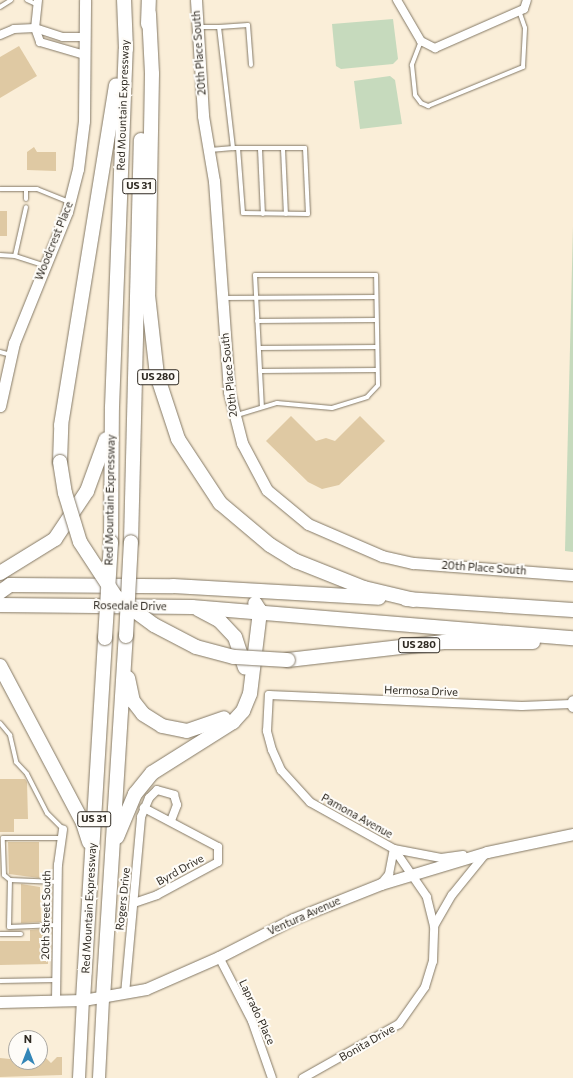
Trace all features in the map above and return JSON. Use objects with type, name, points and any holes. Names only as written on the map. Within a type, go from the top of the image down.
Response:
[{"type":"highway","name":"Red Mountain Expressway","points":[[83,1000],[111,542],[112,407],[124,0]]},
{"type":"highway","name":"Red Mountain Expressway","points":[[103,998],[114,847],[131,542],[138,212],[149,0]]},
{"type":"highway","name":"US 280","points":[[149,14],[152,74],[148,295],[157,375],[178,439],[220,503],[270,545],[296,561],[364,588],[414,600],[573,610]]},
{"type":"highway","name":"US 280","points":[[124,20],[108,153],[61,425],[60,462],[67,500],[80,542],[116,597],[154,625],[196,647],[234,657],[288,660],[444,642],[573,638]]},
{"type":"highway","points":[[0,573],[55,539],[87,491],[103,453],[112,407]]},
{"type":"highway","name":"Rosedale Drive","points":[[3,588],[238,589],[414,600]]},
{"type":"highway","points":[[114,847],[133,797],[152,773],[232,722],[243,711],[250,694],[260,611],[251,597],[238,589]]},
{"type":"highway","name":"Rosedale Drive","points":[[0,605],[192,607],[260,611],[550,639]]},
{"type":"highway","points":[[125,642],[129,689],[144,714],[162,726],[187,731],[224,718],[241,693],[245,664],[235,636],[219,620],[192,607]]},
{"type":"highway","name":"US 280","points":[[550,639],[573,641]]},
{"type":"highway","points":[[0,666],[84,824],[92,853]]},
{"type":"main road","name":"US 31","points":[[99,1078],[103,998]]},
{"type":"main road","name":"US 31","points":[[79,1078],[83,1000]]},
{"type":"street","name":"Woodcrest Place","points":[[0,406],[5,353],[45,266],[70,202],[82,151],[85,0]]},
{"type":"street","name":"20th Place South","points":[[196,0],[232,416],[242,443],[267,490],[308,524],[348,543],[400,561],[573,575]]},
{"type":"street","points":[[397,0],[421,41],[435,48],[519,11],[527,0]]},
{"type":"street","points":[[38,3],[35,28],[36,36],[45,46],[84,55]]},
{"type":"street","points":[[0,35],[14,29],[35,28],[63,37],[85,37]]},
{"type":"street","name":"Hermosa Drive","points":[[269,695],[522,706],[572,704]]},
{"type":"street","name":"Pamona Avenue","points":[[269,695],[267,731],[280,770],[310,802],[394,849],[441,858],[487,852]]},
{"type":"street","points":[[144,808],[157,790],[167,791],[174,795],[176,805],[171,821]]},
{"type":"street","name":"Byrd Drive","points":[[134,903],[157,895],[218,862],[218,848],[171,821],[144,808]]},
{"type":"street","name":"Rogers Drive","points":[[125,994],[144,808]]},
{"type":"street","name":"20th Street South","points":[[56,1001],[58,882],[64,829]]},
{"type":"street","points":[[487,852],[573,834]]},
{"type":"street","name":"Pamona Avenue","points":[[394,849],[414,875]]},
{"type":"street","name":"Pamona Avenue","points":[[382,884],[389,874],[394,849]]},
{"type":"street","name":"Ventura Avenue","points":[[0,1002],[83,1000],[103,998],[146,989],[219,957],[293,918],[382,884],[487,852]]},
{"type":"street","name":"Bonita Drive","points":[[434,926],[452,895],[487,852]]},
{"type":"street","name":"Bonita Drive","points":[[303,1078],[399,1024],[425,987],[433,961],[434,926],[427,897],[414,875]]},
{"type":"street","name":"Laprado Place","points":[[219,957],[252,1021],[272,1078]]},
{"type":"lane","points":[[0,7],[11,0]]},
{"type":"lane","points":[[27,0],[38,3]]},
{"type":"lane","points":[[421,41],[412,65],[416,94],[421,103],[428,106],[522,67],[525,28],[519,11]]},
{"type":"lane","points":[[198,27],[248,26],[251,65]]},
{"type":"lane","points":[[219,27],[233,148]]},
{"type":"lane","points":[[209,150],[233,148],[238,148],[260,149],[283,149],[305,148],[308,214],[246,214],[241,210],[238,148]]},
{"type":"lane","points":[[260,149],[263,214]]},
{"type":"lane","points":[[283,149],[286,214]]},
{"type":"lane","points":[[0,189],[38,189],[70,202]]},
{"type":"lane","points":[[26,189],[26,200]]},
{"type":"lane","points":[[15,256],[26,207]]},
{"type":"lane","points":[[0,255],[15,256],[45,266]]},
{"type":"lane","points":[[232,416],[262,407],[291,402],[332,408],[348,405],[367,397],[378,385],[376,274],[255,274],[262,407]]},
{"type":"lane","points":[[222,298],[376,297]]},
{"type":"lane","points":[[257,321],[376,320]]},
{"type":"lane","points":[[258,348],[377,347]]},
{"type":"lane","points":[[260,371],[377,370]]},
{"type":"lane","points":[[0,723],[10,735],[16,762],[28,774],[47,813],[64,829]]},
{"type":"lane","points":[[58,882],[10,880],[4,875],[3,838],[62,838]]},
{"type":"lane","points":[[10,880],[9,927],[57,925]]},
{"type":"lane","points":[[0,934],[21,934]]},
{"type":"lane","points":[[0,980],[56,980]]},
{"type":"green space","points":[[393,19],[398,59],[393,64],[341,69],[336,66],[332,24]]},
{"type":"green space","points":[[390,76],[395,80],[402,124],[360,129],[354,81]]},
{"type":"green space","points":[[573,226],[573,552],[565,551]]},
{"type":"building","points":[[19,46],[37,76],[0,98],[0,57]]},
{"type":"building","points":[[34,147],[37,152],[56,152],[56,171],[27,170],[27,152]]},
{"type":"building","points":[[0,211],[7,211],[7,236],[0,236]]},
{"type":"building","points":[[291,416],[316,441],[326,438],[335,441],[360,416],[385,441],[339,485],[322,489],[308,482],[266,441]]},
{"type":"building","points":[[0,779],[25,779],[27,782],[28,819],[14,819],[14,832],[0,832]]},
{"type":"building","points":[[8,842],[39,842],[39,878],[9,874]]},
{"type":"building","points":[[21,884],[40,887],[41,922],[21,923]]},
{"type":"building","points":[[41,929],[41,935],[48,935],[48,964],[0,965],[0,941],[30,941],[30,930]]},
{"type":"building","points":[[57,1057],[62,1057],[62,1075],[0,1077],[0,1058],[8,1059],[8,1070],[48,1070],[48,1060],[51,1063]]}]
